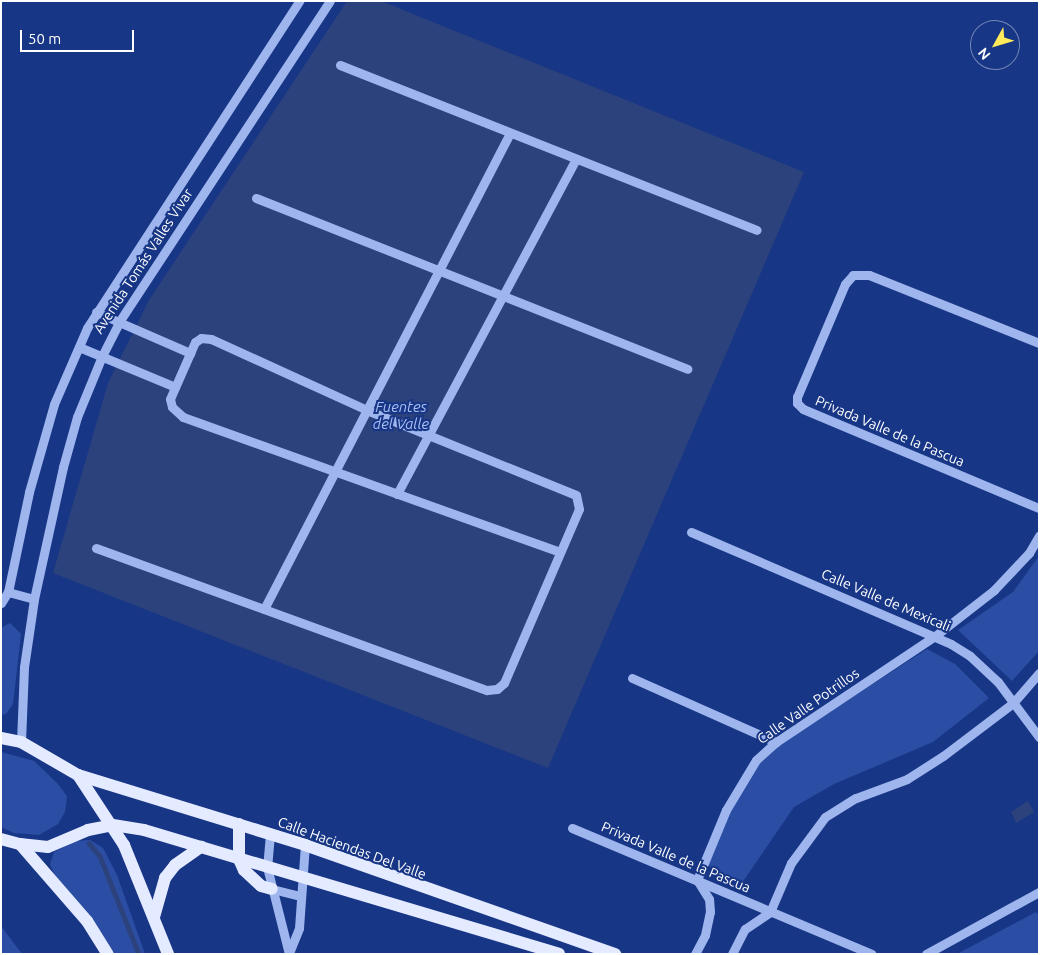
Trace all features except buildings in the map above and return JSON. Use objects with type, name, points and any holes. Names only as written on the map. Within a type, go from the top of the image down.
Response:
[{"type":"main road","points":[[1,738],[21,742],[78,775],[113,825],[131,858],[168,954]]},
{"type":"main road","name":"Calle Haciendas Del Valle","points":[[78,775],[305,845],[438,894],[615,954]]},
{"type":"main road","points":[[239,824],[239,859],[251,879],[272,889]]},
{"type":"main road","points":[[1,839],[20,844],[48,847],[88,830],[113,825],[144,830],[560,954]]},
{"type":"main road","points":[[20,844],[87,921],[108,954]]},
{"type":"main road","points":[[154,917],[165,878],[175,865],[202,848]]},
{"type":"street","name":"Avenida Tomás Valles Vivar","points":[[1,603],[8,592],[29,492],[54,404],[96,312],[299,1]]},
{"type":"street","name":"Avenida Tomás Valles Vivar","points":[[21,742],[24,667],[34,599],[63,467],[77,417],[102,356],[119,322],[330,1]]},
{"type":"street","points":[[340,65],[757,230]]},
{"type":"street","points":[[264,609],[510,133]]},
{"type":"street","points":[[397,494],[576,158]]},
{"type":"street","points":[[256,198],[687,369]]},
{"type":"street","name":"Privada Valle de la Pascua","points":[[1039,344],[869,275],[853,275],[845,284],[797,397],[797,404],[803,409],[1039,508]]},
{"type":"street","points":[[96,312],[190,353]]},
{"type":"street","points":[[96,548],[487,690],[497,689],[504,683],[579,509],[578,500],[572,492],[367,410],[211,340],[201,338],[195,342],[170,399],[172,407],[183,416],[334,473],[560,552]]},
{"type":"street","points":[[79,347],[175,387]]},
{"type":"street","name":"Calle Valle de Mexicali","points":[[691,532],[935,636],[985,668],[1039,737]]},
{"type":"street","name":"Calle Valle Potrillos","points":[[697,880],[742,778],[756,760],[776,742],[935,636],[1009,576],[1039,536]]},
{"type":"street","points":[[8,592],[34,599]]},
{"type":"street","points":[[732,954],[745,930],[770,912],[791,862],[825,817],[856,798],[907,779],[968,739],[1013,703],[1039,673]]},
{"type":"street","points":[[632,678],[776,742]]},
{"type":"street","name":"Privada Valle de la Pascua","points":[[572,828],[872,954]]},
{"type":"street","points":[[270,834],[266,867],[289,953]]},
{"type":"street","points":[[289,953],[299,928],[305,845]]},
{"type":"street","points":[[695,954],[705,935],[710,912],[709,899],[697,880]]},
{"type":"street","points":[[272,889],[301,896]]},
{"type":"street","points":[[926,954],[1038,893]]},
{"type":"shaded area","points":[[1039,556],[1039,651],[1012,681],[958,630],[1013,592]]},
{"type":"shaded area","points":[[10,623],[21,634],[13,704],[6,714],[1,715],[1,628]]},
{"type":"shaded area","points":[[927,649],[955,664],[989,698],[933,742],[834,784],[794,807],[742,883],[705,864],[740,784],[774,748]]},
{"type":"shaded area","points":[[1,752],[34,761],[57,783],[67,796],[65,812],[58,824],[39,835],[14,833],[1,827]]},
{"type":"shaded area","points":[[90,840],[103,848],[117,875],[145,954],[112,954],[55,876],[50,864],[54,852],[76,841]]},
{"type":"shaded area","points":[[1036,912],[1039,916],[1039,954],[957,954]]},
{"type":"shaded area","points":[[1,926],[22,954],[1,954]]},
{"type":"water","name":"Fuentes del Valle","points":[[347,1],[381,1],[804,172],[548,768],[53,573],[108,383],[149,300]]},
{"type":"water","points":[[1028,801],[1034,812],[1016,823],[1011,812]]},
{"type":"waterway","points":[[89,843],[100,856],[139,954]]}]
